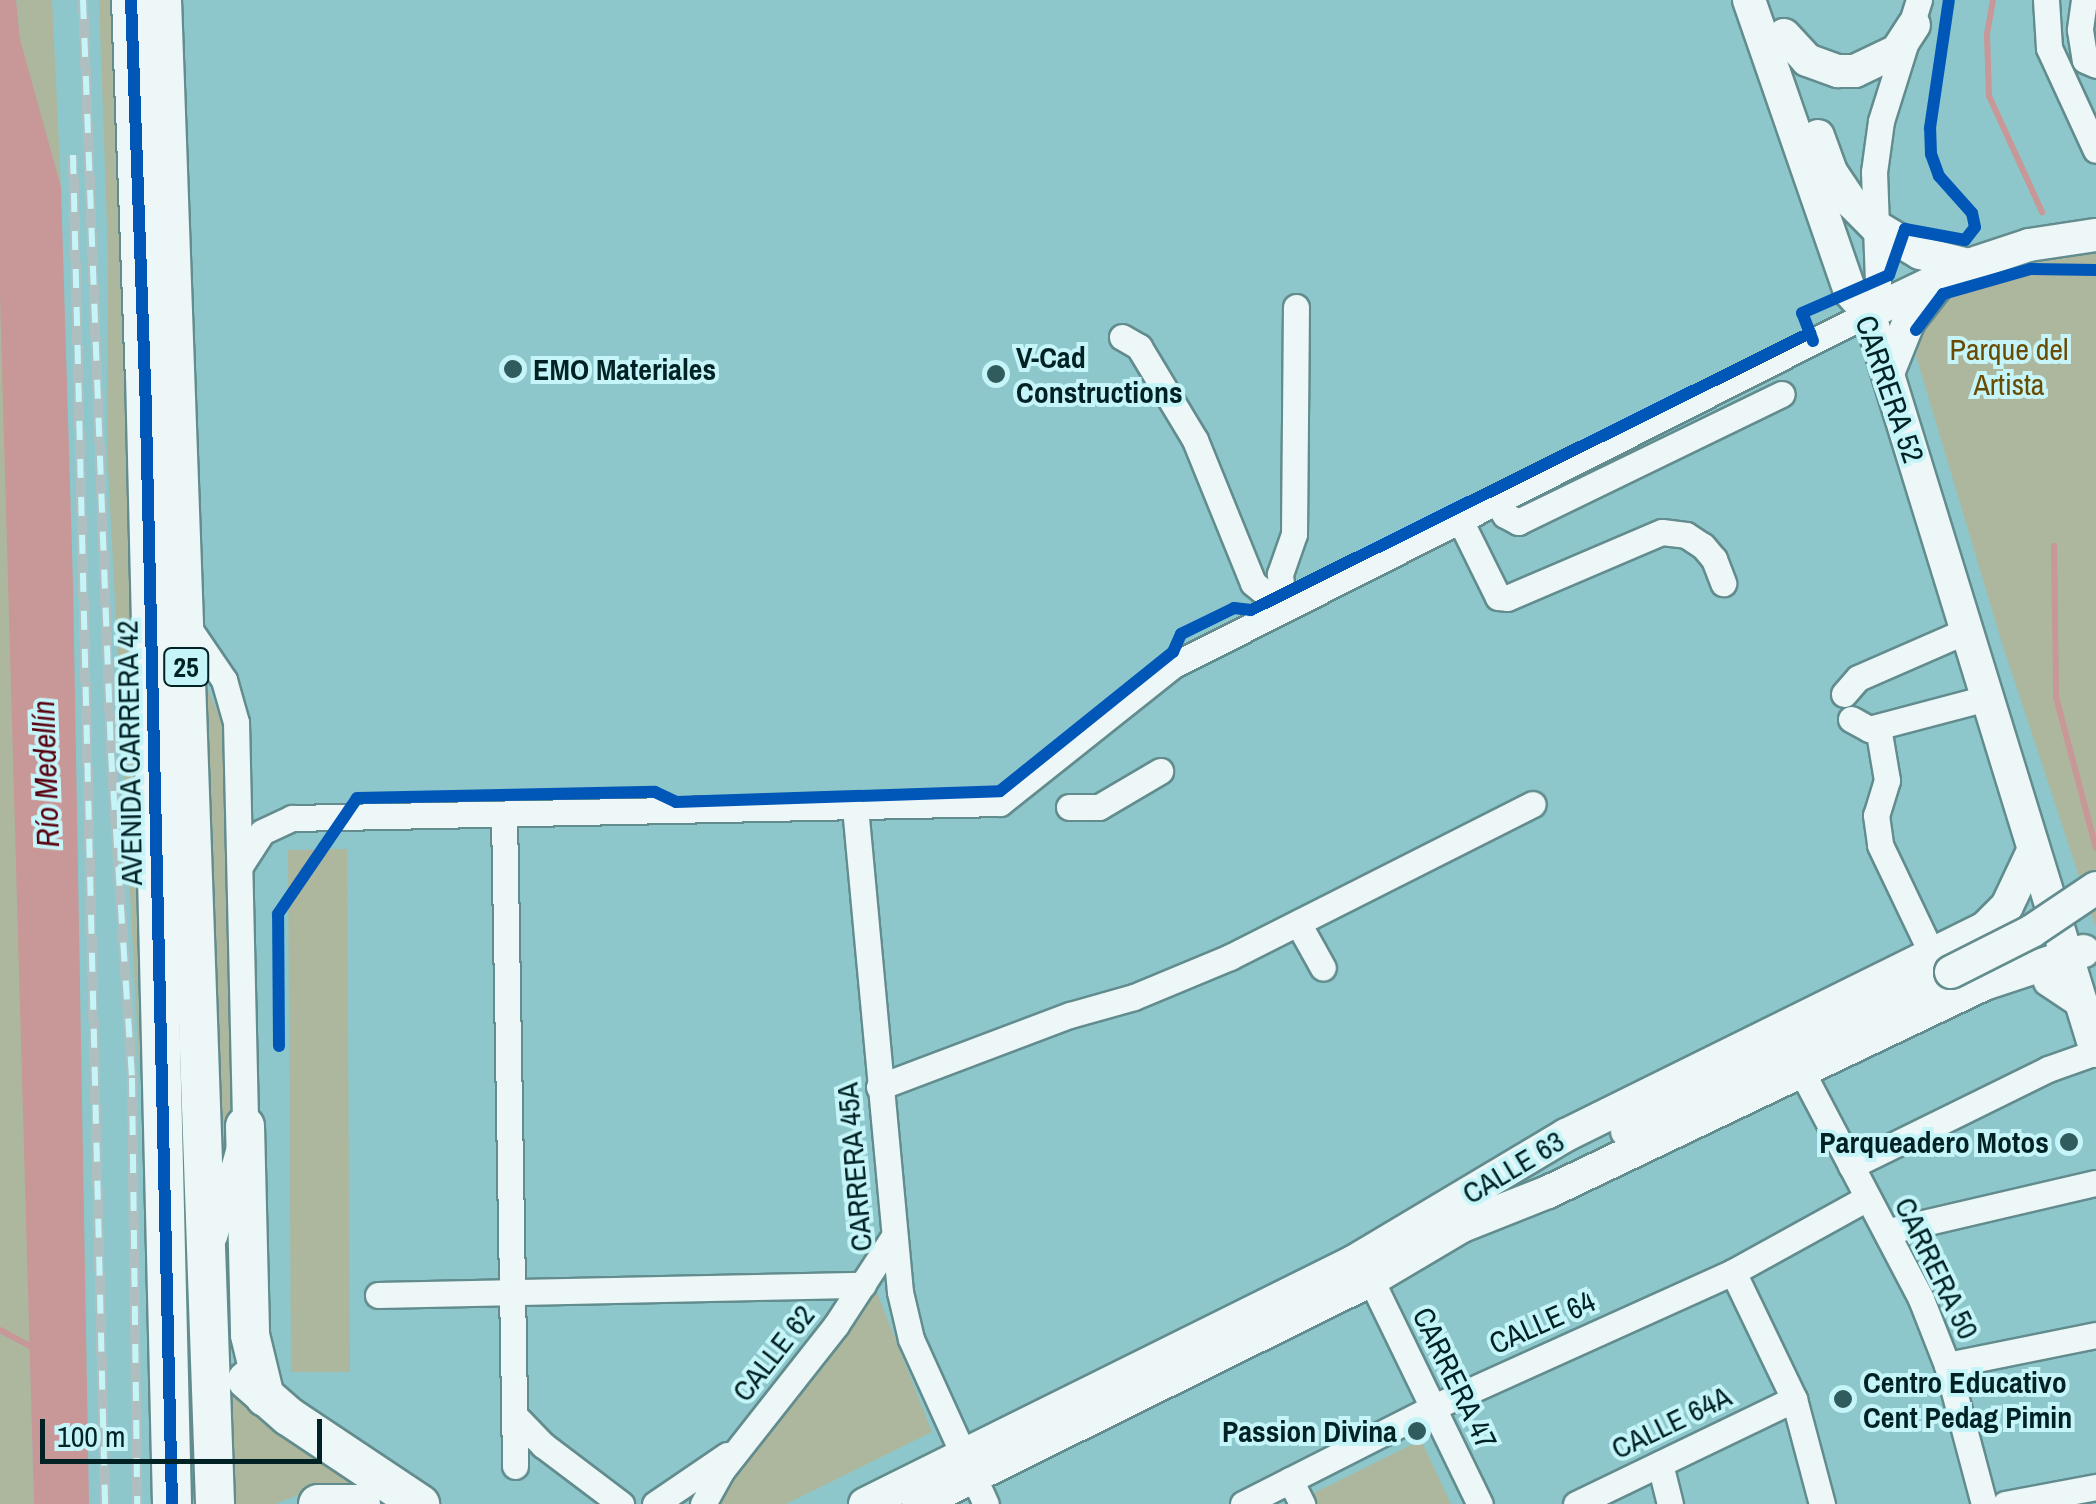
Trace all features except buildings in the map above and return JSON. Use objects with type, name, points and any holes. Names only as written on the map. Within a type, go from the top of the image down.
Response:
[{"type":"highway","name":"AVENIDA CARRERA 42","points":[[152,1],[135,95],[172,1504]]},
{"type":"highway","name":"AVENIDA CARRERA 42","points":[[152,1],[184,621],[215,1504]]},
{"type":"highway","points":[[245,1126],[250,1335],[265,1397]]},
{"type":"highway","points":[[212,1335],[265,1397],[420,1504]]},
{"type":"highway","points":[[318,1504],[361,1504]]},
{"type":"main road","name":"CARRERA 52","points":[[1749,0],[1850,292],[1869,313],[2018,785],[2033,850],[2040,970]]},
{"type":"main road","points":[[1771,0],[1832,172],[1852,203],[1875,226],[1956,271]]},
{"type":"main road","points":[[1784,35],[1806,60],[1838,71],[1855,72],[1897,51],[1916,12]]},
{"type":"main road","points":[[1869,313],[1956,271],[2029,245],[2096,235]]},
{"type":"main road","points":[[1888,373],[1910,321],[1956,271]]},
{"type":"main road","name":"CARRERA 52","points":[[2018,785],[2058,857],[2040,970]]},
{"type":"main road","name":"CALLE 63","points":[[974,1479],[1353,1262],[1566,1134],[1985,928],[2007,906],[2033,850]]},
{"type":"main road","points":[[1462,1226],[1637,1126],[2008,944],[2096,888]]},
{"type":"main road","points":[[1985,928],[1976,952],[1978,966],[2040,970]]},
{"type":"main road","points":[[1931,952],[1954,967],[1958,986],[1950,1000]]},
{"type":"main road","name":"CARRERA 52","points":[[2040,970],[2089,998],[2096,1052]]},
{"type":"main road","name":"CALLE 63","points":[[974,1479],[1371,1280],[1462,1226],[1548,1192],[1950,1000],[2040,970]]},
{"type":"main road","points":[[866,1504],[974,1479]]},
{"type":"main road","points":[[918,1504],[974,1479]]},
{"type":"street","points":[[2046,0],[2050,48],[2096,150]]},
{"type":"street","points":[[2084,0],[2080,30],[2085,60],[2096,65]]},
{"type":"street","points":[[240,866],[262,832],[292,818],[1000,803],[1172,666],[1869,313],[1878,280],[1874,172],[1882,120],[1916,12]]},
{"type":"street","points":[[1284,608],[1280,574],[1294,534],[1296,307]]},
{"type":"street","points":[[1122,338],[1139,347],[1195,440],[1253,583],[1284,608]]},
{"type":"street","points":[[1495,500],[1504,516],[1518,522],[1782,394]]},
{"type":"street","points":[[1459,518],[1498,597],[1507,598],[1662,532],[1686,536],[1703,546],[1714,559],[1723,583]]},
{"type":"street","name":"AVENIDA CARRERA 42","points":[[184,621],[224,680],[233,702],[240,866],[245,1126],[208,1255]]},
{"type":"street","points":[[1844,694],[1858,678],[1968,630]]},
{"type":"street","points":[[1852,720],[1869,729],[1990,698]]},
{"type":"street","points":[[1878,727],[1886,780],[1876,815],[1880,844],[1931,952]]},
{"type":"street","points":[[1070,807],[1098,807],[1160,771]]},
{"type":"street","points":[[879,1087],[1070,1016],[1134,997],[1298,923],[1534,804]]},
{"type":"street","name":"CARRERA 45A","points":[[854,808],[892,1239],[911,1338],[974,1479]]},
{"type":"street","points":[[504,814],[515,1466]]},
{"type":"street","points":[[1298,923],[1324,968]]},
{"type":"street","points":[[1851,1166],[2048,1069],[2096,1052]]},
{"type":"street","name":"CARRERA 50","points":[[1802,1072],[1867,1198],[1889,1232],[1947,1365],[1984,1504]]},
{"type":"street","points":[[1889,1232],[2096,1183]]},
{"type":"street","name":"CALLE 64","points":[[1243,1504],[1434,1407],[1734,1272],[1867,1198]]},
{"type":"street","name":"CALLE 62","points":[[703,1504],[743,1443],[864,1286],[892,1239]]},
{"type":"street","points":[[1734,1272],[1794,1399],[1822,1504]]},
{"type":"street","name":"CARRERA 47","points":[[1371,1280],[1480,1504]]},
{"type":"street","points":[[378,1294],[864,1286]]},
{"type":"street","points":[[1947,1365],[2096,1335]]},
{"type":"street","name":"CALLE 64A","points":[[1576,1504],[1794,1399]]},
{"type":"street","points":[[514,1414],[543,1446],[621,1504]]},
{"type":"street","points":[[655,1504],[743,1443]]},
{"type":"street","points":[[1660,1464],[1670,1504]]},
{"type":"street","points":[[1290,1480],[1302,1504]]},
{"type":"street","points":[[2005,1504],[2096,1487]]},
{"type":"green space","points":[[16,0],[52,0],[61,187],[20,39]]},
{"type":"green space","points":[[99,0],[115,0],[123,209],[140,1085],[107,447],[108,254]]},
{"type":"green space","name":"Parque del Artista","points":[[2096,253],[2096,928],[2001,640],[1916,356],[1924,326],[1961,287],[2033,257]]},
{"type":"green space","points":[[0,297],[4,354],[34,1504],[0,1504]]},
{"type":"green space","points":[[197,665],[224,727],[233,1121],[219,1155]]},
{"type":"green space","points":[[347,849],[350,1372],[291,1372],[288,850]]},
{"type":"green space","points":[[876,1290],[932,1432],[786,1504],[716,1504]]},
{"type":"green space","points":[[229,1382],[377,1495],[319,1487],[275,1504],[230,1504]]},
{"type":"green space","points":[[1421,1440],[1451,1504],[1317,1504],[1312,1494]]},
{"type":"water","name":"Río Medellín","points":[[0,0],[16,0],[20,39],[61,187],[73,584],[89,1504],[34,1504],[0,296]]},
{"type":"waterway","points":[[1993,0],[1987,34],[1989,96],[2042,212]]},
{"type":"waterway","points":[[2054,546],[2056,697],[2096,848]]},
{"type":"waterway","points":[[0,1330],[34,1348]]},
{"type":"railway","points":[[83,0],[111,753],[132,1078],[137,1504]]},
{"type":"railway","points":[[73,155],[105,1504]]},
{"type":"cycle path","points":[[131,0],[145,374],[172,1504]]},
{"type":"cycle path","points":[[1813,341],[1802,313],[1889,275],[1905,229],[1965,240],[1975,227],[1972,213],[1939,176],[1931,154],[1930,128],[1949,0]]},
{"type":"cycle path","points":[[1916,330],[1943,294],[2031,269],[2096,270]]},
{"type":"cycle path","points":[[279,1046],[278,914],[357,798],[655,792],[676,802],[1000,791],[1173,652],[1181,634],[1234,608],[1251,610],[1810,333]]},
{"type":"place","name":"EMO Materiales","points":[[513,369]]},
{"type":"place","name":"V-Cad Constructions","points":[[996,374]]},
{"type":"place","name":"Parqueadero Motos","points":[[2069,1142]]},
{"type":"place","name":"Centro Educativo Cent Pedag Pimin","points":[[1843,1399]]},
{"type":"place","name":"Passion Divina","points":[[1417,1431]]}]
